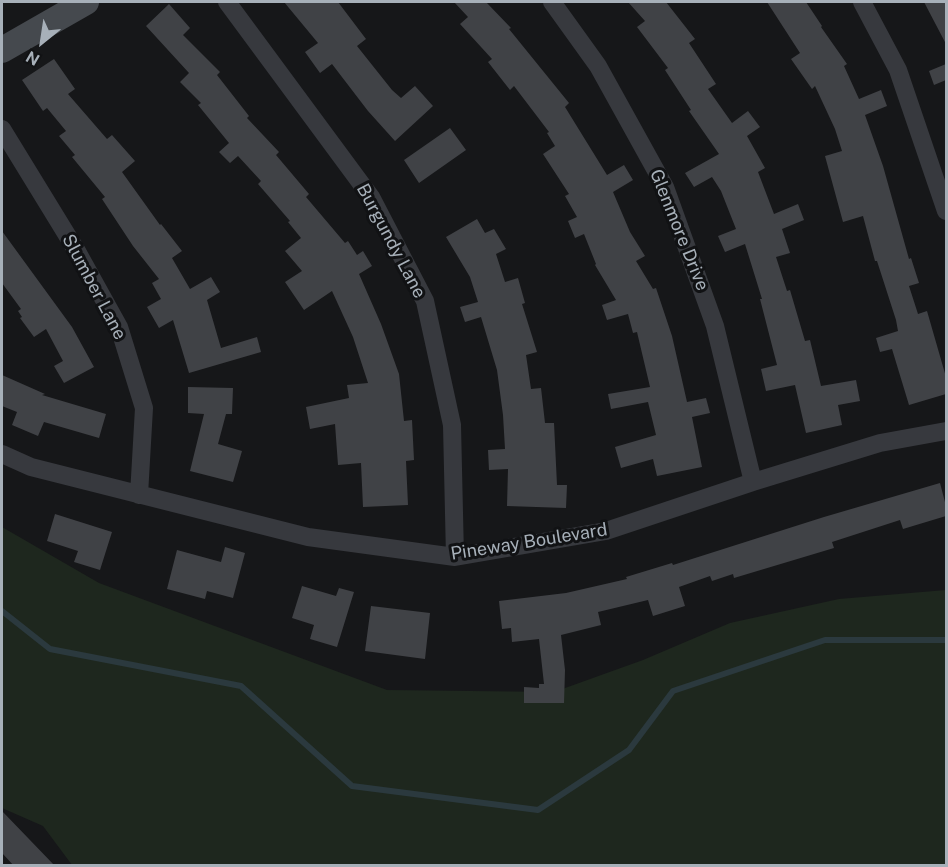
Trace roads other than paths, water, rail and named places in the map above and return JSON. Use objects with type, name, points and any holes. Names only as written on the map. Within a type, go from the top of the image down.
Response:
[{"type":"main road","points":[[2,50],[86,2]]},
{"type":"street","name":"Burgundy Lane","points":[[227,2],[371,197],[425,301],[452,424],[455,557]]},
{"type":"street","name":"Glenmore Drive","points":[[552,2],[598,66],[666,187],[715,326],[753,482]]},
{"type":"street","points":[[862,2],[898,70],[946,212]]},
{"type":"street","name":"Slumber Lane","points":[[2,129],[78,253],[119,327],[144,408],[139,495]]},
{"type":"street","name":"Pineway Boulevard","points":[[2,454],[31,467],[308,537],[455,557],[606,531],[880,443],[946,431]]},
{"type":"waterway","points":[[2,611],[50,649],[241,686],[352,786],[538,810],[629,750],[673,691],[825,640],[946,640]]}]
